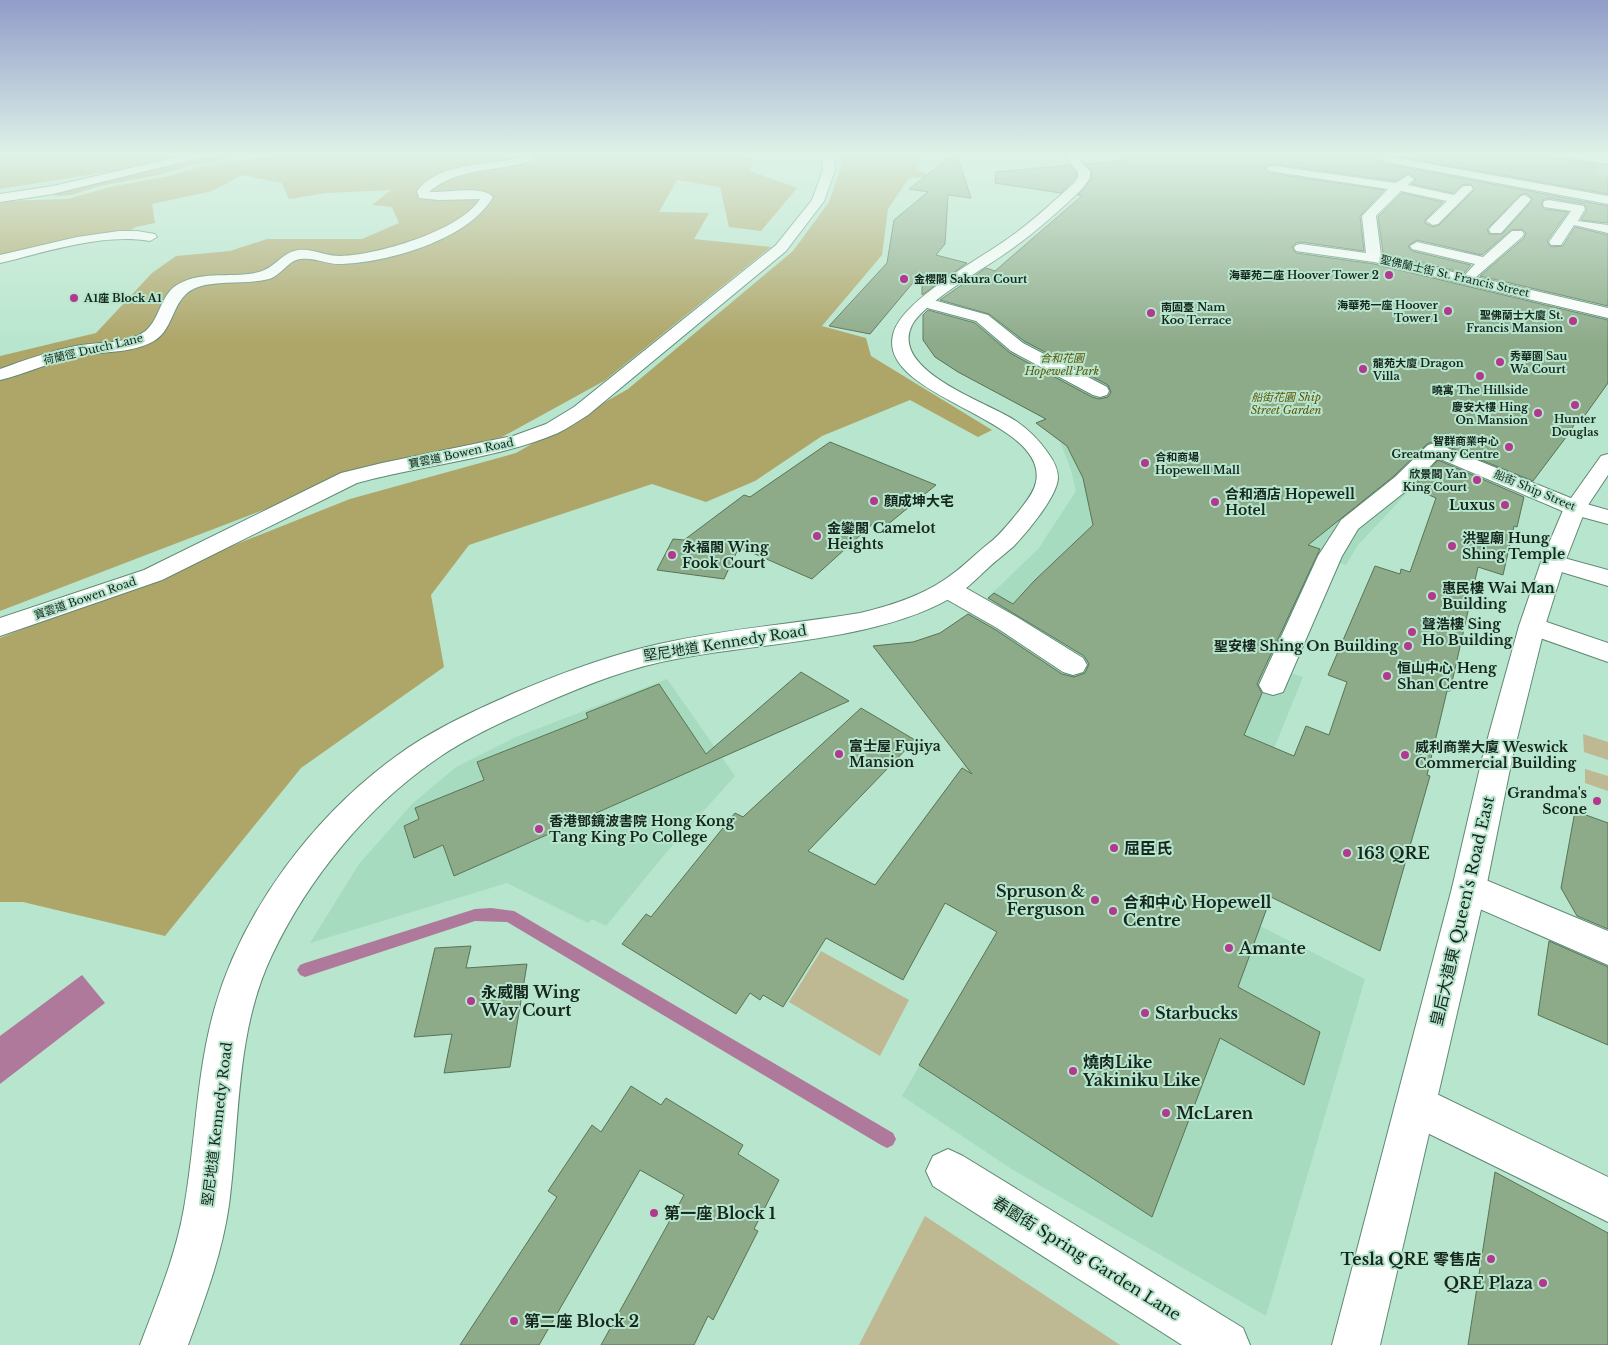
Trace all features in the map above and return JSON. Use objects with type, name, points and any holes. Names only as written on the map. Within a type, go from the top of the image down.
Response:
[{"type":"street","name":"荷蘭徑 Dutch Lane","points":[[0,375],[71,352],[128,344],[147,338],[158,330],[177,292],[195,282],[245,279],[267,275],[279,269],[288,257],[298,254],[345,259],[418,244],[466,218]]},
{"type":"street","name":"寶雲道 Bowen Road","points":[[0,627],[160,572],[354,477],[536,436],[572,417],[616,384],[781,248],[805,218]]},
{"type":"street","name":"堅尼地道 Kennedy Road","points":[[164,1345],[191,1272],[206,1209],[222,1062],[238,993],[256,947],[284,899],[323,846],[372,793],[410,762],[459,731],[516,704],[602,669],[658,653],[878,617],[912,607],[948,589],[1008,538],[1039,498],[1048,479],[1045,464],[1034,445],[1016,428],[921,376],[908,365],[901,350],[900,337],[906,322],[926,304],[963,275],[1004,249],[1041,218]]},
{"type":"street","points":[[1369,218],[1374,258]]},
{"type":"street","points":[[1433,221],[1436,218]]},
{"type":"street","points":[[1496,230],[1507,218]]},
{"type":"street","points":[[1556,242],[1573,218]]},
{"type":"street","points":[[1580,224],[1608,229]]},
{"type":"street","points":[[0,259],[117,235],[139,234],[150,237]]},
{"type":"street","points":[[1467,278],[1517,234]]},
{"type":"street","points":[[1417,246],[1486,262]]},
{"type":"street","name":"聖佛蘭士街 St. Francis Street","points":[[1301,248],[1374,258],[1608,312]]},
{"type":"street","points":[[926,304],[982,318],[1017,347],[1100,391]]},
{"type":"street","name":"船街 Ship Street","points":[[1273,685],[1335,548],[1350,525],[1394,490],[1434,449],[1464,460],[1574,508],[1608,517]]},
{"type":"street","name":"皇后大道東 Queen's Road East","points":[[1356,1345],[1469,888],[1497,760],[1532,626],[1553,562],[1574,508],[1608,460]]},
{"type":"street","points":[[1553,562],[1608,578]]},
{"type":"street","points":[[948,589],[999,618],[1073,665]]},
{"type":"street","points":[[1532,626],[1608,652]]},
{"type":"street","points":[[1469,888],[1608,948]]},
{"type":"street","points":[[1416,1105],[1608,1200]]},
{"type":"street","name":"春園街 Spring Garden Lane","points":[[948,1171],[1226,1345]]},
{"type":"shaded area","points":[[0,218],[154,218],[155,223],[136,227],[127,232],[0,255]]},
{"type":"shaded area","points":[[397,218],[706,218],[694,239],[771,247],[604,381],[502,437],[344,479],[0,611],[0,356],[96,333],[152,273],[176,256],[230,251],[267,239],[362,239],[399,223]]},
{"type":"shaded area","points":[[727,218],[772,218],[761,231],[729,227]]},
{"type":"shaded area","points":[[817,218],[887,218],[882,255],[822,326],[866,338],[871,356],[992,430],[978,437],[910,400],[822,436],[755,481],[706,502],[652,484],[469,545],[431,595],[444,667],[301,768],[165,936],[23,902],[0,902],[0,638],[350,499],[516,453],[628,389],[793,251]]},
{"type":"shaded area","points":[[1054,218],[1104,218],[1148,380],[1408,492],[1358,545],[1346,565],[1325,558],[1276,668],[1303,677],[1271,756],[1316,774],[1294,756],[1306,726],[1430,776],[1380,951],[1271,897],[1260,926],[1365,979],[1266,1316],[1010,1168],[902,1096],[997,932],[886,870],[964,764],[873,645],[913,642],[940,633],[976,609],[1039,548],[1076,491],[1071,470],[1060,441],[1036,423],[1044,419],[958,372],[935,357],[923,323],[930,315],[946,309],[964,294],[1014,264],[1005,261]]},
{"type":"shaded area","name":"香港鄧鏡波書院 Hong Kong Tang King Po College","points":[[667,679],[735,776],[665,854],[606,926],[592,919],[588,923],[507,883],[310,943],[359,864],[412,804],[456,767],[516,737]]},
{"type":"shaded area","points":[[1583,734],[1608,742],[1608,760],[1584,752]]},
{"type":"shaded area","points":[[1585,769],[1608,776],[1608,791],[1585,783]]},
{"type":"shaded area","points":[[821,951],[909,1000],[880,1056],[789,1002]]},
{"type":"shaded area","points":[[82,975],[105,1003],[0,1084],[0,1036]]},
{"type":"shaded area","points":[[925,1216],[1120,1345],[859,1345]]},
{"type":"building","points":[[897,218],[947,218],[945,244],[936,255],[967,263],[922,295],[922,272],[870,334],[829,326],[887,263],[894,220]]},
{"type":"building","points":[[1057,218],[1360,218],[1364,251],[1301,242],[1296,243],[1292,247],[1296,253],[1374,264],[1608,320],[1608,383],[1583,418],[1579,416],[1570,432],[1533,481],[1434,441],[1427,444],[1394,476],[1308,545],[1320,549],[1257,684],[1262,693],[1244,735],[1294,756],[1306,726],[1329,735],[1347,682],[1328,675],[1375,566],[1400,574],[1401,569],[1410,572],[1436,498],[1413,488],[1438,460],[1524,497],[1517,527],[1514,526],[1503,575],[1478,567],[1450,691],[1447,691],[1427,775],[1430,776],[1380,951],[1271,897],[1238,987],[1320,1032],[1304,1085],[1220,1038],[1152,1217],[919,1065],[997,932],[945,903],[903,980],[826,938],[783,1007],[763,995],[760,1000],[750,993],[736,1014],[622,944],[646,914],[651,917],[735,813],[743,817],[861,708],[915,740],[808,851],[875,885],[962,768],[972,774],[873,646],[913,642],[940,633],[968,614],[996,630],[1062,674],[1074,677],[1085,673],[1089,664],[1084,656],[988,598],[994,593],[1013,604],[1034,581],[1093,525],[1083,478],[1067,446],[1036,423],[1046,419],[958,372],[935,357],[923,340],[923,315],[928,310],[975,323],[1010,353],[1092,397],[1099,399],[1108,397],[1111,392],[1108,385],[1024,341],[989,314],[940,300],[986,268],[995,271]]},
{"type":"building","points":[[1378,218],[1427,218],[1425,223],[1433,227],[1439,225],[1446,218],[1498,218],[1487,229],[1489,234],[1502,234],[1517,218],[1564,218],[1547,241],[1551,247],[1563,246],[1575,227],[1608,235],[1608,306],[1480,276],[1524,238],[1526,233],[1522,229],[1511,230],[1482,255],[1417,240],[1408,246],[1412,251],[1471,265],[1464,273],[1383,253]]},
{"type":"building","points":[[1582,218],[1608,218],[1608,223],[1581,220]]},
{"type":"building","points":[[830,442],[936,485],[887,525],[876,521],[812,579],[739,547],[724,579],[657,570],[673,539],[684,540],[744,495],[750,497]]},
{"type":"building","points":[[801,672],[849,701],[454,876],[443,845],[414,858],[404,826],[419,819],[415,808],[484,780],[477,762],[588,718],[586,713],[659,684],[706,754]]},
{"type":"building","points":[[1575,811],[1608,823],[1608,929],[1577,916],[1561,888]]},
{"type":"building","points":[[1549,941],[1608,967],[1608,1045],[1538,1015]]},
{"type":"building","name":"永威閣 Wing Way Court","points":[[471,946],[466,968],[527,964],[510,1067],[444,1073],[452,1034],[414,1037],[435,948]]},
{"type":"building","name":"第一座 Block 1","points":[[631,1086],[661,1105],[666,1098],[743,1145],[738,1154],[779,1180],[754,1229],[758,1231],[713,1320],[708,1316],[694,1345],[601,1345],[684,1195],[640,1170],[539,1345],[460,1345],[557,1197],[548,1191],[592,1125],[601,1132]]},
{"type":"building","name":"QRE Plaza","points":[[1495,1172],[1608,1233],[1608,1345],[1468,1345]]},
{"type":"waterway","points":[[305,970],[475,915],[509,916],[887,1139]]},
{"type":"place","name":"海華苑二座 Hoover Tower 2","points":[[1389,275]]},
{"type":"place","name":"金櫻閣 Sakura Court","points":[[904,279]]},
{"type":"place","name":"A1座 Block A1","points":[[74,298]]},
{"type":"place","name":"海華苑一座 Hoover Tower 1","points":[[1448,311]]},
{"type":"place","name":"南固臺 Nam Koo Terrace","points":[[1151,313]]},
{"type":"place","name":"聖佛蘭士大廈 St. Francis Mansion","points":[[1573,321]]},
{"type":"place","name":"秀華園 Sau Wa Court","points":[[1500,362]]},
{"type":"place","name":"龍苑大廈 Dragon Villa","points":[[1363,369]]},
{"type":"place","name":"曉寓 The Hillside","points":[[1480,376]]},
{"type":"place","name":"Hunter Douglas","points":[[1575,405]]},
{"type":"place","name":"慶安大樓 Hing On Mansion","points":[[1538,413]]},
{"type":"place","name":"智群商業中心 Greatmany Centre","points":[[1509,447]]},
{"type":"place","name":"合和商場 Hopewell Mall","points":[[1145,463]]},
{"type":"place","name":"欣景閣 Yan King Court","points":[[1477,480]]},
{"type":"place","name":"顏成坤大宅","points":[[874,501]]},
{"type":"place","name":"合和酒店 Hopewell Hotel","points":[[1215,502]]},
{"type":"place","name":"Luxus","points":[[1505,505]]},
{"type":"place","name":"金鑾閣 Camelot Heights","points":[[817,536]]},
{"type":"place","name":"洪聖廟 Hung Shing Temple","points":[[1452,546]]},
{"type":"place","name":"永福閣 Wing Fook Court","points":[[672,555]]},
{"type":"place","name":"惠民樓 Wai Man Building","points":[[1432,596]]},
{"type":"place","name":"聲浩樓 Sing Ho Building","points":[[1412,632]]},
{"type":"place","name":"聖安樓 Shing On Building","points":[[1408,646]]},
{"type":"place","name":"恒山中心 Heng Shan Centre","points":[[1387,676]]},
{"type":"place","name":"富士屋 Fujiya Mansion","points":[[839,754]]},
{"type":"place","name":"威利商業大廈 Weswick Commercial Building","points":[[1405,755]]},
{"type":"place","name":"Grandma's Scone","points":[[1597,801]]},
{"type":"place","name":"香港鄧鏡波書院 Hong Kong Tang King Po College","points":[[539,829]]},
{"type":"place","name":"屈臣氏","points":[[1114,848]]},
{"type":"place","name":"163 QRE","points":[[1347,853]]},
{"type":"place","name":"Spruson & Ferguson","points":[[1095,900]]},
{"type":"place","name":"合和中心 Hopewell Centre","points":[[1113,911]]},
{"type":"place","name":"Amante","points":[[1229,948]]},
{"type":"place","name":"永威閣 Wing Way Court","points":[[471,1001]]},
{"type":"place","name":"Starbucks","points":[[1145,1013]]},
{"type":"place","name":"燒肉Like Yakiniku Like","points":[[1073,1071]]},
{"type":"place","name":"McLaren","points":[[1166,1113]]},
{"type":"place","name":"第一座 Block 1","points":[[654,1213]]},
{"type":"place","name":"Tesla QRE 零售店","points":[[1491,1259]]},
{"type":"place","name":"QRE Plaza","points":[[1543,1283]]},
{"type":"place","name":"第二座 Block 2","points":[[514,1321]]},
{"type":"park label","name":"合和花園 Hopewell Park","points":[[1062,364]]},
{"type":"park label","name":"船街花園 Ship Street Garden","points":[[1286,403]]}]
